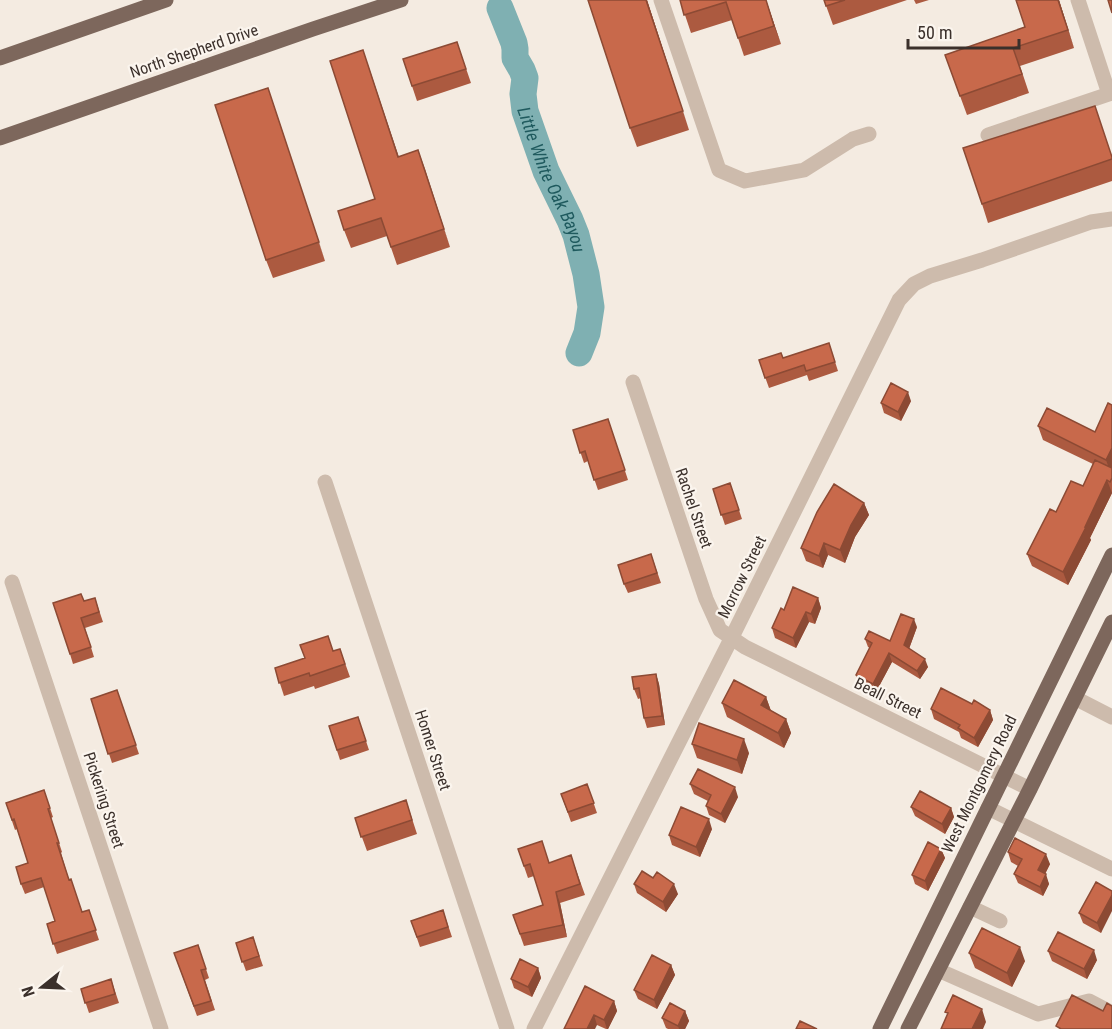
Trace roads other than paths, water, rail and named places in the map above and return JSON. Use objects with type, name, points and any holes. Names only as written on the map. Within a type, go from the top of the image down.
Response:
[{"type":"main road","points":[[0,58],[166,0]]},
{"type":"main road","name":"North Shepherd Drive","points":[[0,138],[401,0]]},
{"type":"main road","name":"West Montgomery Road","points":[[880,1029],[1112,555]]},
{"type":"main road","points":[[889,1010],[910,1025],[1112,622]]},
{"type":"street","points":[[661,0],[719,170],[745,181],[804,170],[853,139],[869,134]]},
{"type":"street","points":[[988,135],[1109,94],[1078,0]]},
{"type":"street","name":"Morrow Street","points":[[534,1029],[900,300],[914,284],[930,276],[1091,222],[1112,219]]},
{"type":"street","name":"Rachel Street","points":[[633,382],[706,599],[720,630],[731,639]]},
{"type":"street","name":"Homer Street","points":[[325,482],[507,1029]]},
{"type":"street","name":"Pickering Street","points":[[12,582],[161,1029]]},
{"type":"street","name":"Beall Street","points":[[731,639],[1030,789]]},
{"type":"street","points":[[1075,698],[1112,717]]},
{"type":"street","points":[[988,808],[1112,869]]},
{"type":"street","points":[[970,907],[1000,921]]},
{"type":"street","points":[[938,970],[1038,1014],[1089,1001],[1112,1013]]},
{"type":"waterway","name":"Little White Oak Bayou","points":[[500,8],[514,43],[515,58],[525,78],[523,94],[525,111],[546,171],[576,235],[586,274],[591,307],[587,333],[579,353]]}]
